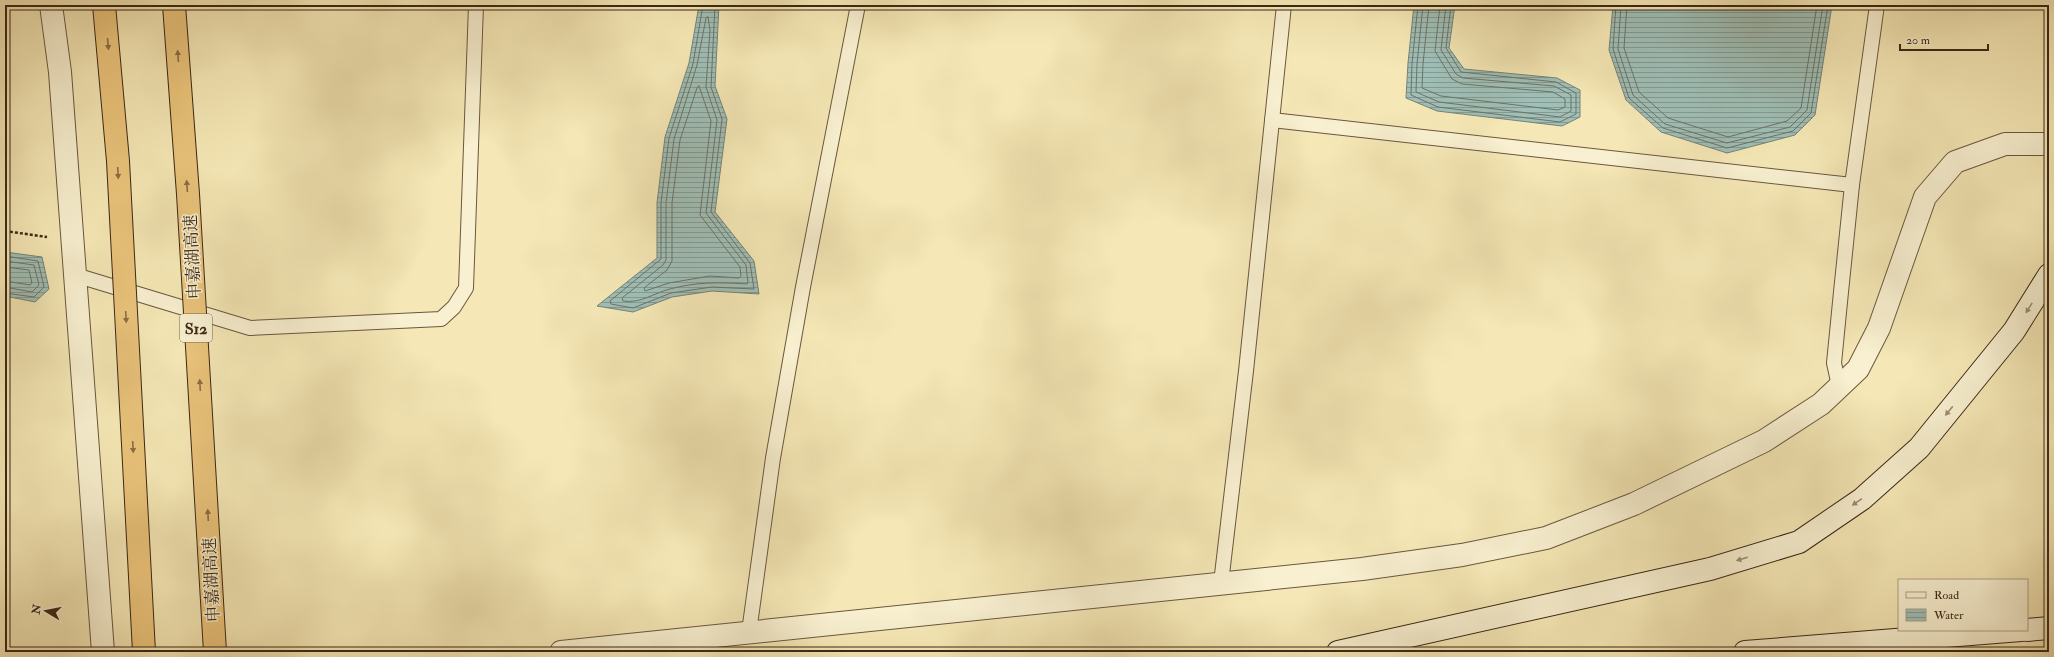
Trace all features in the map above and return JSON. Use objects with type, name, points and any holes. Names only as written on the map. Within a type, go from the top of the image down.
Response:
[{"type":"highway","points":[[104,5],[118,161],[144,652]]},
{"type":"highway","name":"申嘉湖高速","points":[[174,5],[188,194],[215,652]]},
{"type":"street","points":[[50,5],[60,72],[103,652]]},
{"type":"street","points":[[563,652],[1362,569],[1462,555],[1546,538],[1634,504],[1764,441],[1821,404],[1858,369],[1879,328],[1925,197],[1955,162],[2005,144],[2049,144]]},
{"type":"street","points":[[1338,652],[1710,569],[1799,542],[1862,499],[1919,448],[2014,331],[2049,275]]},
{"type":"street","points":[[2028,630],[2049,628]]},
{"type":"street","points":[[1745,652],[2008,631]]},
{"type":"lane","points":[[75,275],[250,328],[441,319],[454,307],[466,288],[476,5]]},
{"type":"lane","points":[[750,632],[776,443],[803,287],[858,5]]},
{"type":"lane","points":[[1221,583],[1246,371],[1284,5]]},
{"type":"lane","points":[[1839,386],[1834,363],[1852,185],[1877,5]]},
{"type":"lane","points":[[1272,120],[1852,185]]},
{"type":"path","points":[[5,231],[73,241]]},
{"type":"water","points":[[699,5],[719,5],[715,86],[727,119],[715,212],[754,261],[759,294],[712,291],[672,297],[633,312],[597,306],[657,258],[657,203],[665,137],[689,63]]},
{"type":"water","points":[[1414,5],[1455,5],[1449,48],[1464,69],[1557,78],[1580,90],[1580,117],[1562,126],[1437,111],[1406,98]]},
{"type":"water","points":[[1613,5],[1832,5],[1815,115],[1795,135],[1727,153],[1661,132],[1626,100],[1609,50]]},
{"type":"water","points":[[5,252],[42,257],[49,289],[35,302],[5,296]]}]
